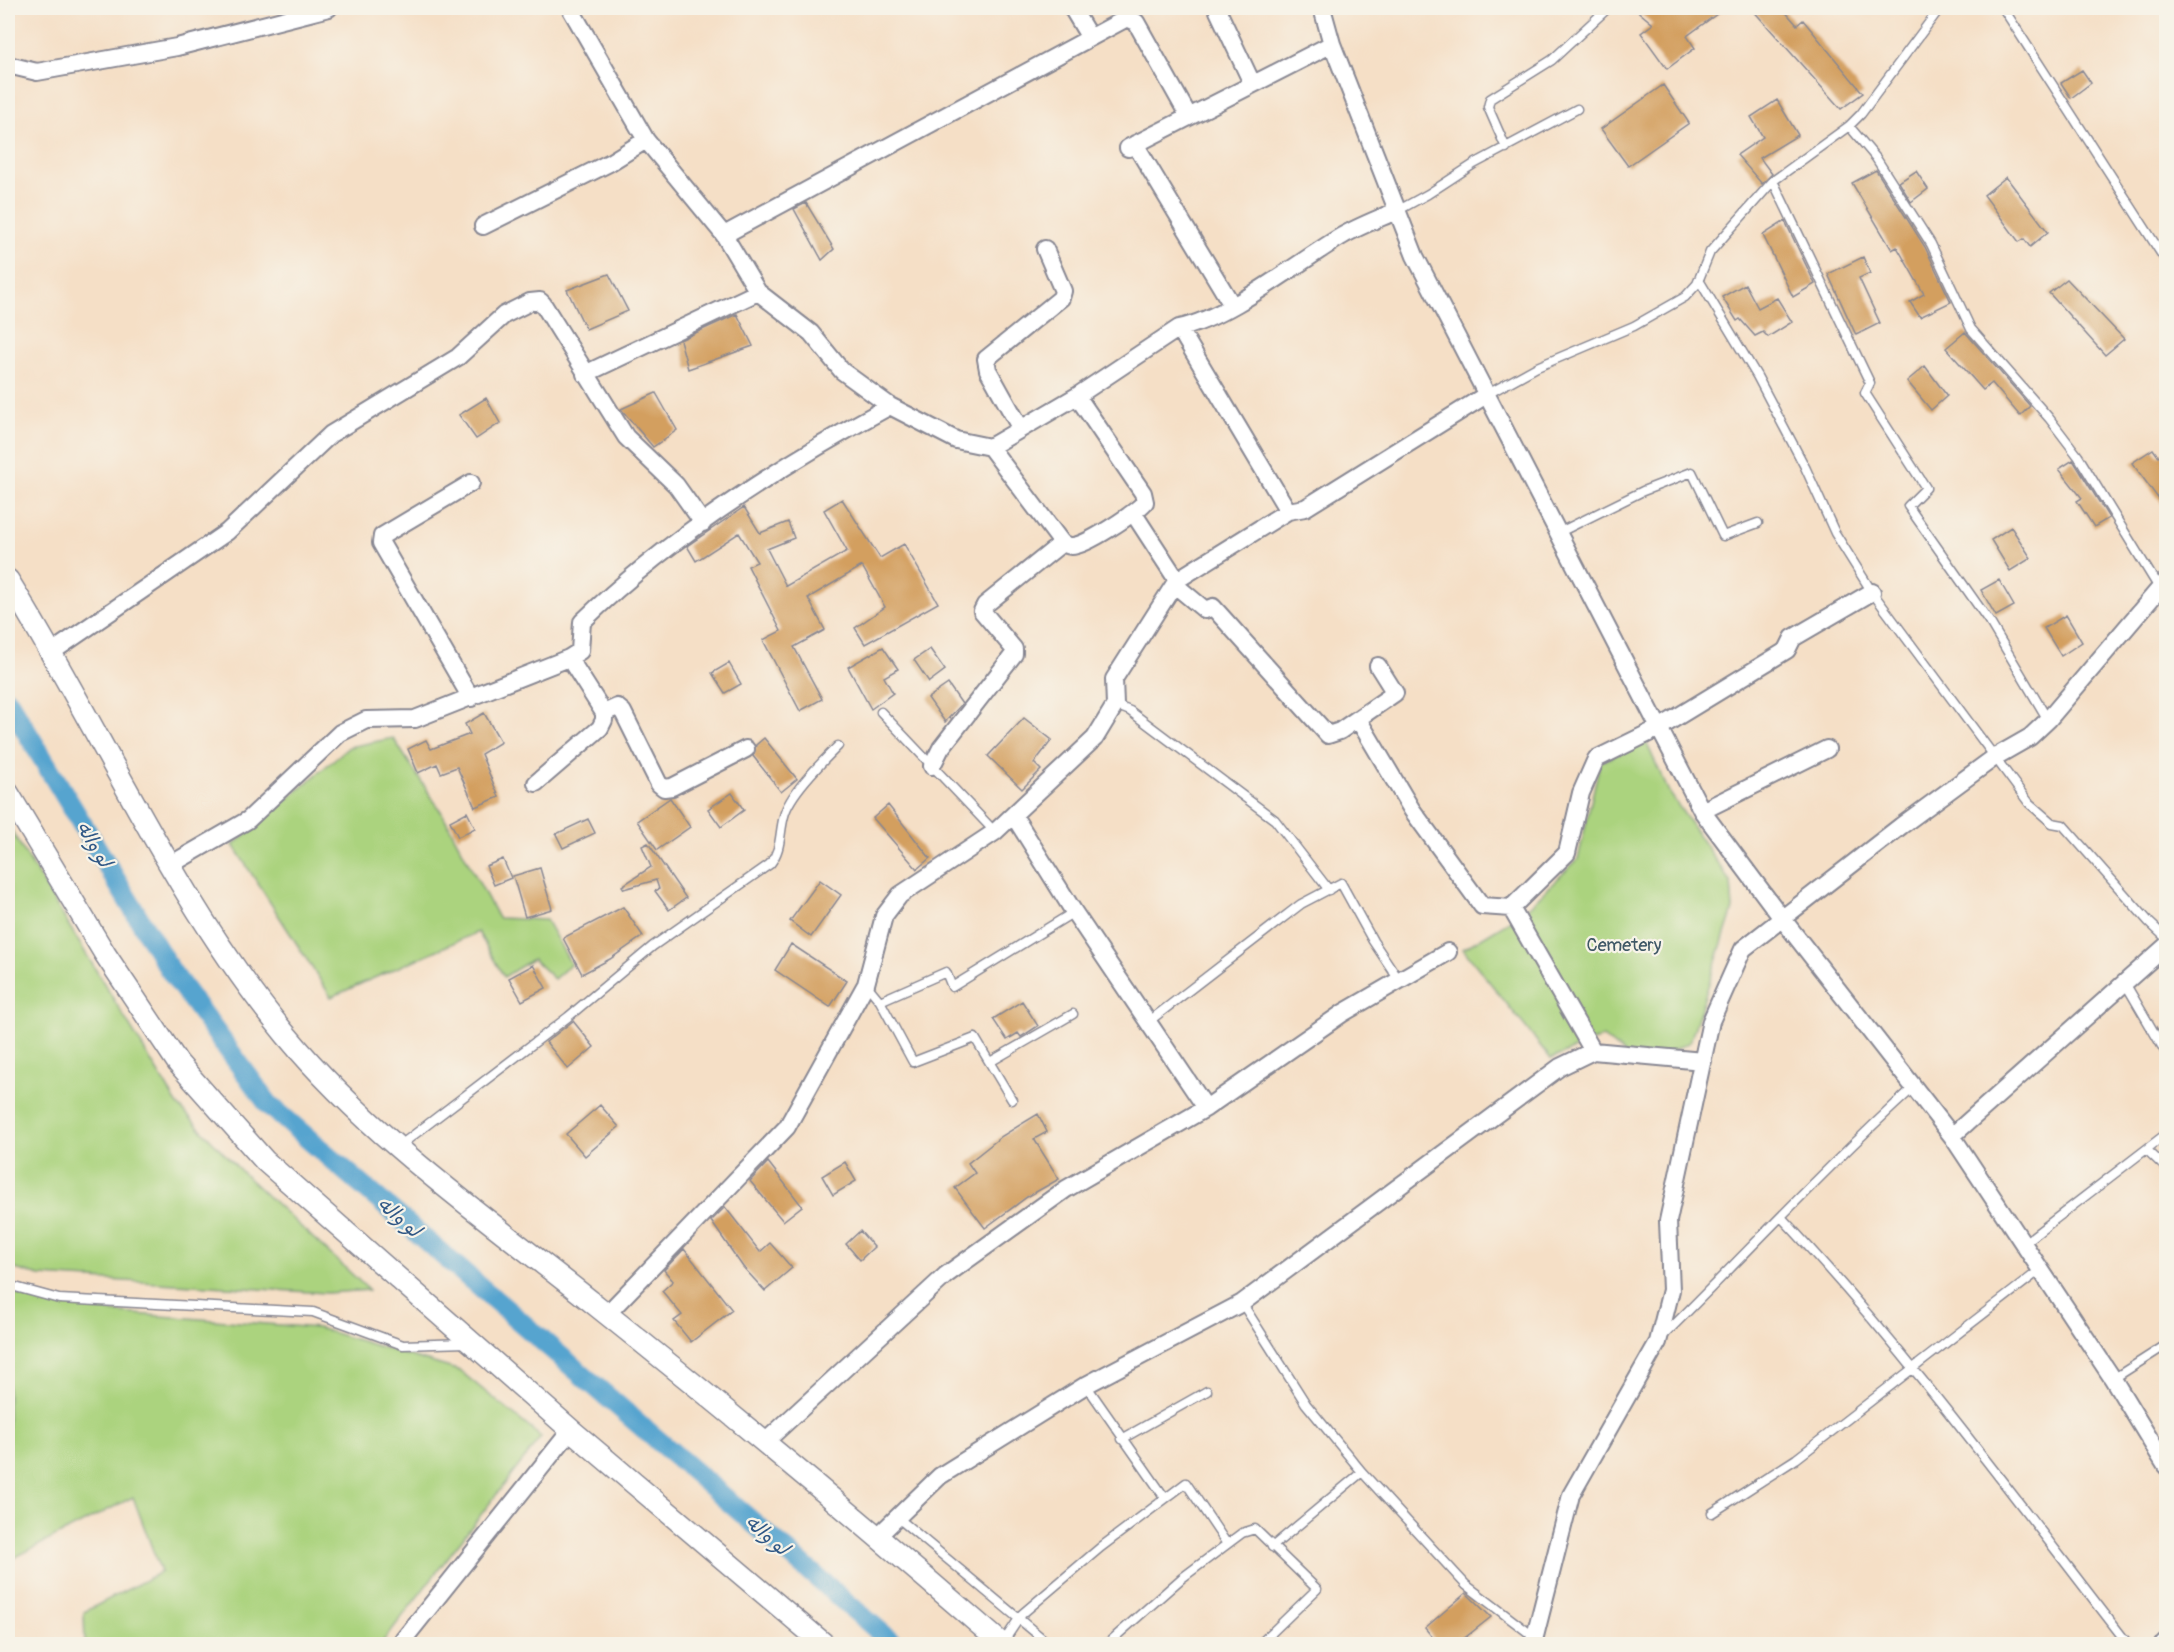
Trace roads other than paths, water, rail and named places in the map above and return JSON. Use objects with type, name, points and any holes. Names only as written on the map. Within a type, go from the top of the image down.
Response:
[{"type":"street","points":[[8,64],[37,72],[165,50],[329,8]]},
{"type":"street","points":[[570,8],[646,140],[723,235],[758,292],[811,333],[842,371],[890,406],[956,440],[990,447],[1062,543],[1071,546],[1082,543],[1134,514],[1145,502],[1143,493],[1077,396]]},
{"type":"street","points":[[1072,8],[1090,38]]},
{"type":"street","points":[[1322,8],[1332,44],[1415,256],[1702,811],[1781,917],[1952,1136],[2113,1379],[2166,1466]]},
{"type":"street","points":[[1218,11],[1252,83]]},
{"type":"street","points":[[723,235],[1127,18],[1136,22],[1188,115]]},
{"type":"street","points":[[1232,305],[1131,146],[1188,115],[1332,44]]},
{"type":"street","points":[[483,226],[609,163],[646,140]]},
{"type":"street","points":[[990,447],[1077,396],[1179,328],[1195,325],[1232,305],[1344,235],[1396,211]]},
{"type":"street","points":[[1021,429],[988,370],[986,359],[1061,298],[1063,291],[1046,249]]},
{"type":"street","points":[[585,374],[758,292]]},
{"type":"street","points":[[52,652],[227,531],[331,434],[458,357],[504,315],[530,302],[540,301],[626,437],[676,485],[703,523]]},
{"type":"street","points":[[1179,328],[1288,511]]},
{"type":"street","points":[[607,1314],[787,1127],[866,984],[884,916],[900,895],[995,832],[1095,738],[1115,705],[1114,679],[1176,583],[1288,511],[1305,508],[1486,395]]},
{"type":"street","points":[[170,865],[248,820],[340,733],[366,720],[415,719],[569,658],[580,651],[582,622],[611,594],[703,523],[831,438],[890,406]]},
{"type":"street","points":[[471,483],[382,536],[381,543],[471,698]]},
{"type":"street","points":[[1134,514],[1176,583],[1205,610],[1213,607],[1329,735],[1333,735],[1395,693],[1378,666]]},
{"type":"street","points":[[932,766],[941,748],[1014,654],[1014,649],[982,611],[985,605],[1062,543]]},
{"type":"street","points":[[8,580],[52,652],[170,865],[242,980],[287,1037],[341,1096],[398,1147],[607,1314],[878,1536],[1002,1644]]},
{"type":"street","points":[[1533,1640],[1571,1495],[1658,1342],[1671,1290],[1668,1221],[1702,1061],[1711,1021],[1743,950],[1781,917],[1995,757],[2030,736],[2048,720],[2163,584]]},
{"type":"street","points":[[1358,719],[1412,810],[1482,906],[1511,908],[1567,853],[1581,793],[1596,759],[1659,728],[1787,650],[1793,638],[1872,592]]},
{"type":"street","points":[[536,783],[600,728],[604,720],[604,713],[569,658]]},
{"type":"street","points":[[604,713],[618,707],[623,712],[659,784],[664,788],[672,788],[746,749]]},
{"type":"street","points":[[1702,811],[1827,749]]},
{"type":"street","points":[[8,794],[105,954],[178,1063],[265,1161],[571,1430],[824,1644]]},
{"type":"street","points":[[1014,816],[1074,912],[1206,1108]]},
{"type":"street","points":[[1511,908],[1593,1051]]},
{"type":"street","points":[[1952,1136],[2166,946]]},
{"type":"street","points":[[764,1443],[946,1275],[1066,1189],[1206,1108],[1342,1013],[1448,952]]},
{"type":"street","points":[[878,1536],[940,1476],[1086,1384],[1242,1303],[1560,1067],[1593,1051],[1702,1061]]},
{"type":"street","points":[[400,1644],[571,1430]]},
{"type":"street","points":[[2163,1644],[2166,1641]]},
{"type":"lane","points":[[1506,148],[1488,107],[1490,99],[1552,60],[1608,8]]},
{"type":"lane","points":[[1486,395],[1537,367],[1634,326],[1685,297],[1698,280],[1710,252],[1773,181],[1849,126],[1861,114],[1940,8]]},
{"type":"lane","points":[[2003,8],[2166,261]]},
{"type":"lane","points":[[1396,211],[1428,194],[1474,164],[1577,109]]},
{"type":"lane","points":[[1849,126],[1876,158],[1931,244],[1971,329],[2049,418],[2078,456],[2163,584]]},
{"type":"lane","points":[[1773,181],[1870,383],[1865,393],[1926,488],[1908,506],[1992,624],[2048,720]]},
{"type":"lane","points":[[1698,280],[1756,376],[1805,467],[1835,533],[1872,592],[2029,802],[2052,823],[2063,825],[2166,938]]},
{"type":"lane","points":[[1558,533],[1643,491],[1692,472],[1723,536],[1758,523]]},
{"type":"lane","points":[[1115,705],[1130,711],[1275,820],[1329,890]]},
{"type":"lane","points":[[881,712],[995,832]]},
{"type":"lane","points":[[398,1147],[568,1017],[653,946],[770,864],[778,854],[784,815],[792,800],[838,746]]},
{"type":"lane","points":[[1148,1022],[1293,910],[1341,883],[1373,941],[1399,980]]},
{"type":"lane","points":[[880,1001],[946,972],[952,987],[1074,912]]},
{"type":"lane","points":[[2125,983],[2166,1053]]},
{"type":"lane","points":[[866,984],[880,1001],[913,1062],[975,1038],[1012,1100]]},
{"type":"lane","points":[[990,1062],[1073,1014]]},
{"type":"lane","points":[[1658,1342],[1782,1218],[1846,1150],[1914,1087]]},
{"type":"lane","points":[[2023,1244],[2148,1151],[2166,1134]]},
{"type":"lane","points":[[2148,1151],[2166,1168]]},
{"type":"lane","points":[[1782,1218],[1837,1276],[1915,1368],[2128,1644]]},
{"type":"lane","points":[[1712,1513],[1796,1459],[2040,1269]]},
{"type":"lane","points":[[8,1285],[59,1299],[313,1312],[403,1345],[472,1342]]},
{"type":"lane","points":[[1242,1303],[1306,1404],[1362,1472],[1467,1585],[1533,1640]]},
{"type":"lane","points":[[2113,1379],[2166,1345]]},
{"type":"lane","points":[[1086,1384],[1165,1498]]},
{"type":"lane","points":[[1122,1439],[1207,1391]]},
{"type":"lane","points":[[1272,1547],[1362,1472]]},
{"type":"lane","points":[[1002,1644],[1018,1620],[1101,1547],[1186,1484],[1227,1544]]},
{"type":"lane","points":[[897,1518],[1049,1644]]},
{"type":"lane","points":[[1107,1644],[1182,1578],[1242,1533],[1255,1529],[1317,1589],[1260,1644]]},
{"type":"waterway","name":"لو واله","points":[[8,701],[170,970],[269,1105],[894,1644]]},
{"type":"park label","name":"Cemetery","points":[[1624,945]]}]
